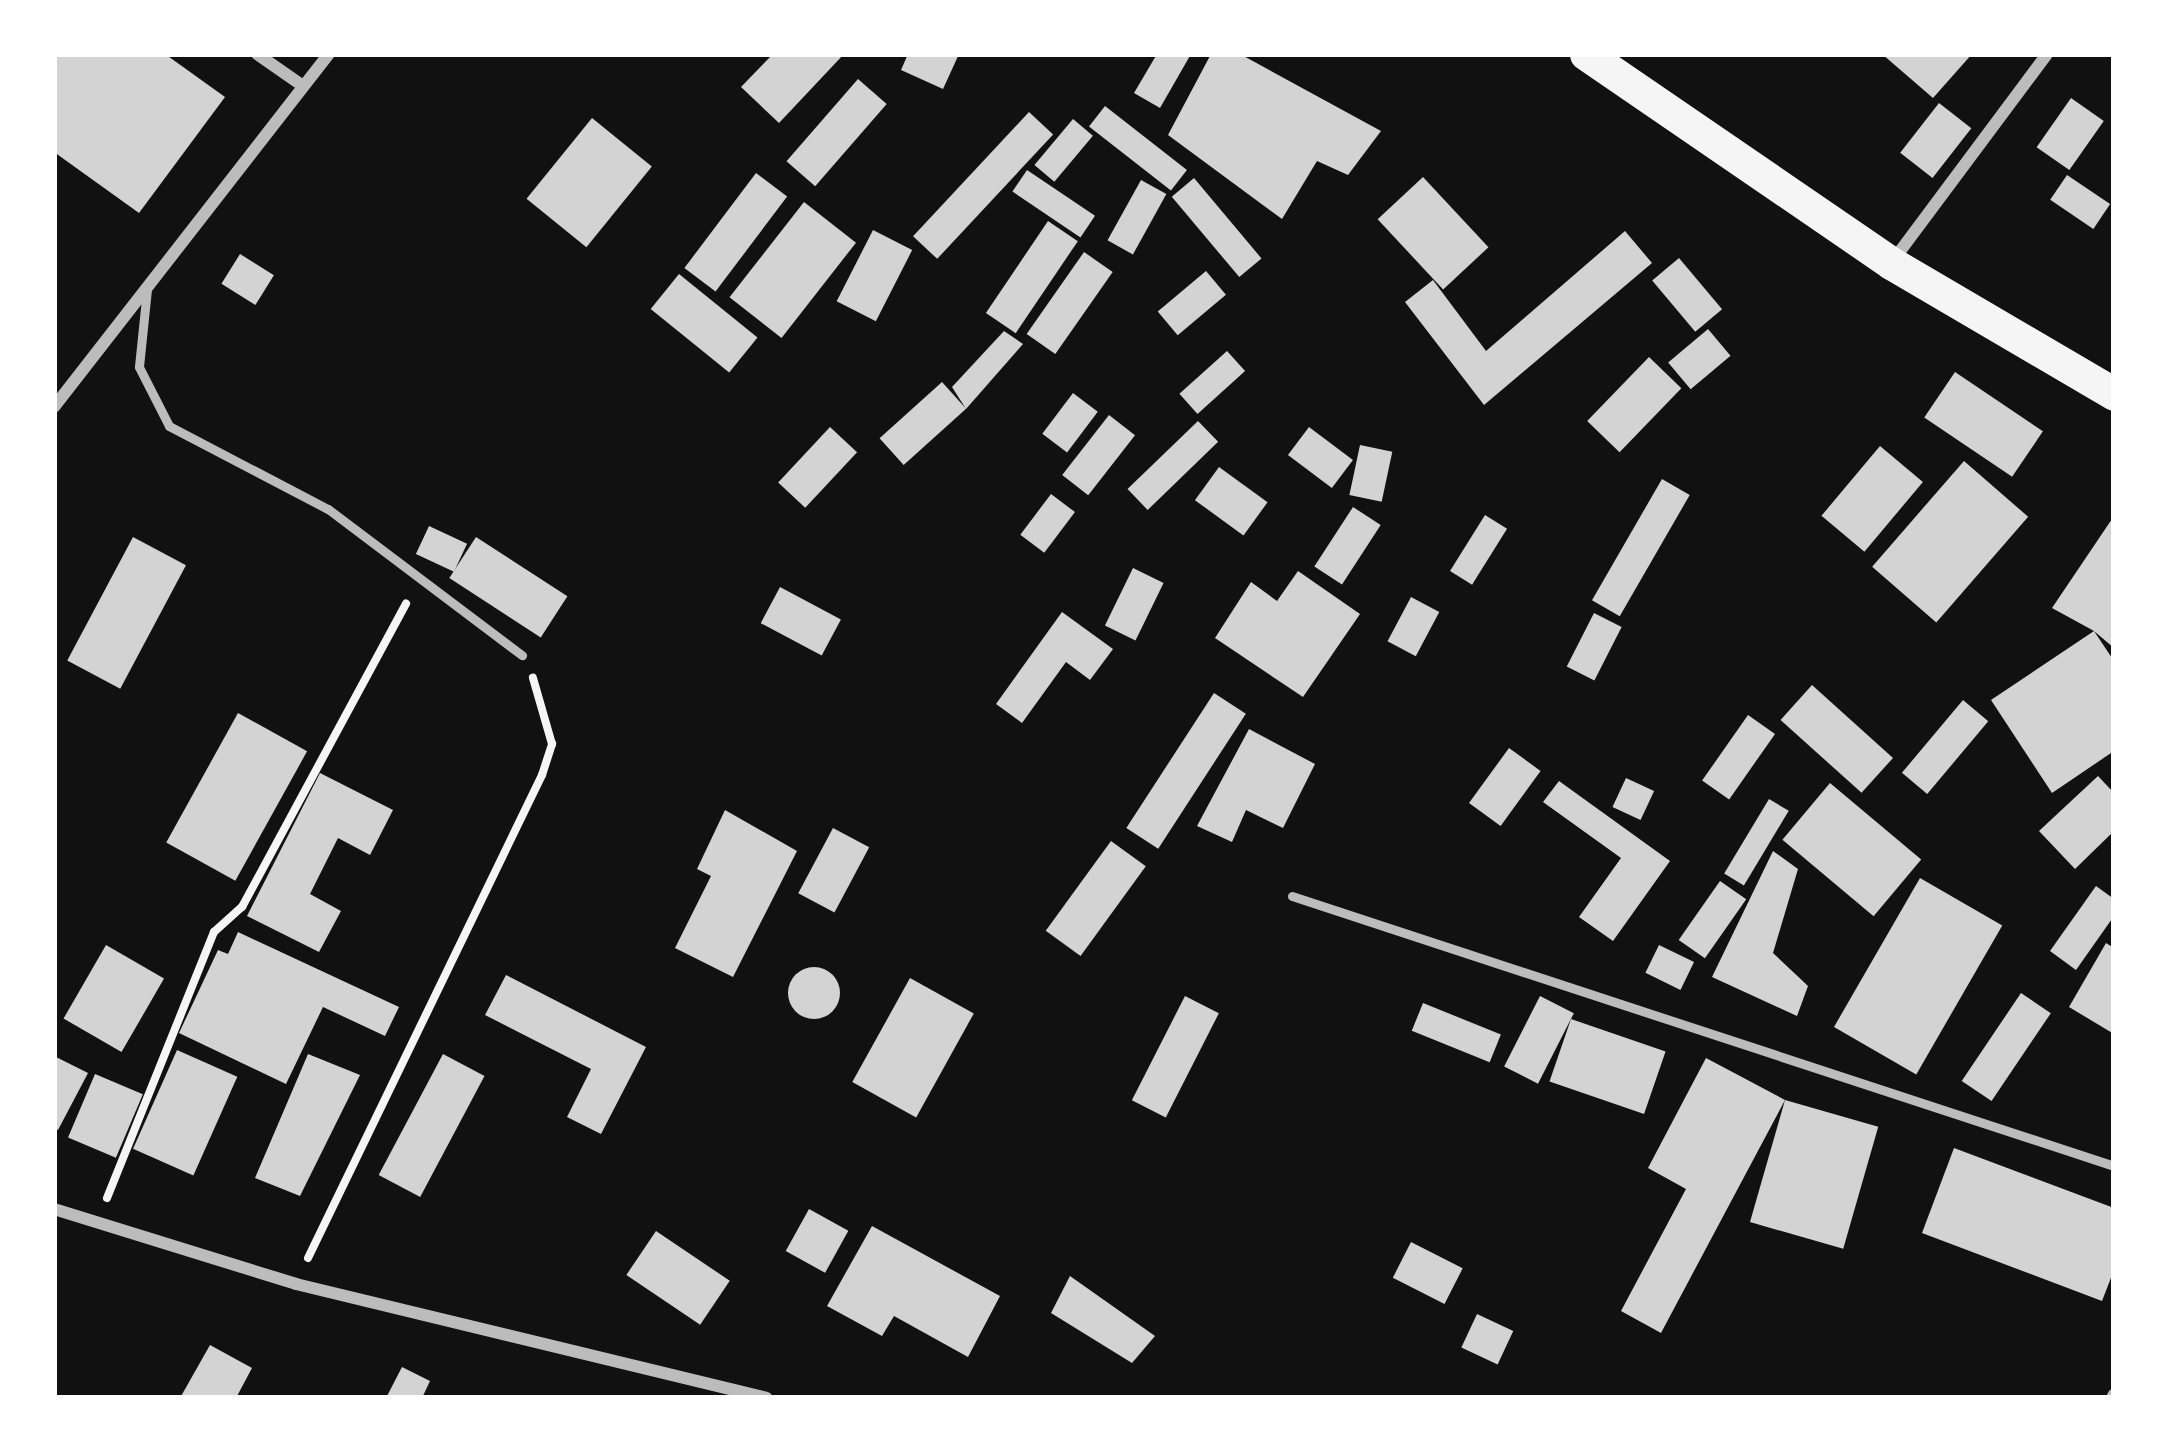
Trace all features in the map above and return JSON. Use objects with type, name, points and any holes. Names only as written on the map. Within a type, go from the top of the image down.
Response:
[{"type":"highway","points":[[1586,54],[1891,263],[2114,394]]},
{"type":"street","points":[[257,54],[303,86]]},
{"type":"street","points":[[54,407],[329,54]]},
{"type":"street","points":[[1891,263],[2047,54]]},
{"type":"street","points":[[54,1209],[296,1284],[766,1398]]},
{"type":"lane","points":[[147,284],[139,367],[169,426],[328,509],[522,655]]},
{"type":"lane","points":[[1292,896],[2114,1166]]},
{"type":"path","points":[[98,1222],[214,932],[242,907],[418,581]]},
{"type":"path","points":[[296,1284],[542,776],[552,744],[522,655]]},
{"type":"building","points":[[54,54],[165,54],[225,97],[139,213],[54,152]]},
{"type":"building","points":[[773,54],[844,54],[779,123],[741,87]]},
{"type":"building","points":[[908,54],[959,54],[943,89],[901,70]]},
{"type":"building","points":[[1157,54],[1191,54],[1160,108],[1134,93]]},
{"type":"building","points":[[1211,54],[1240,54],[1381,131],[1348,175],[1317,161],[1282,219],[1168,135]]},
{"type":"building","points":[[1882,54],[1972,54],[1933,98]]},
{"type":"building","points":[[858,79],[887,104],[815,186],[786,161]]},
{"type":"building","points":[[2071,98],[2104,121],[2069,170],[2037,147]]},
{"type":"building","points":[[1939,103],[1971,128],[1933,178],[1900,153]]},
{"type":"building","points":[[1105,106],[1187,170],[1171,191],[1089,126]]},
{"type":"building","points":[[1029,112],[1053,135],[937,259],[913,236]]},
{"type":"building","points":[[592,118],[652,166],[586,247],[527,199]]},
{"type":"building","points":[[1073,119],[1093,136],[1054,182],[1034,165]]},
{"type":"building","points":[[1027,170],[1095,216],[1080,237],[1012,192]]},
{"type":"building","points":[[756,173],[787,196],[716,292],[684,268]]},
{"type":"building","points":[[2067,175],[2110,204],[2093,229],[2050,200]]},
{"type":"building","points":[[1423,177],[1488,247],[1443,289],[1378,219]]},
{"type":"building","points":[[1194,178],[1261,258],[1239,277],[1172,197]]},
{"type":"building","points":[[1141,180],[1166,194],[1133,254],[1108,240]]},
{"type":"building","points":[[804,202],[856,243],[782,338],[730,297]]},
{"type":"building","points":[[1048,221],[1078,241],[1016,333],[986,313]]},
{"type":"building","points":[[873,230],[912,250],[876,321],[837,301]]},
{"type":"building","points":[[1625,231],[1652,263],[1484,405],[1405,302],[1433,280],[1486,351]]},
{"type":"building","points":[[1084,252],[1113,272],[1055,354],[1027,334]]},
{"type":"building","points":[[240,254],[274,275],[255,305],[221,284]]},
{"type":"building","points":[[1679,258],[1722,309],[1695,332],[1652,280]]},
{"type":"building","points":[[1206,271],[1226,295],[1178,335],[1158,311]]},
{"type":"building","points":[[679,274],[757,338],[729,373],[651,309]]},
{"type":"building","points":[[1708,329],[1730,356],[1691,389],[1668,362]]},
{"type":"building","points":[[1004,331],[1023,344],[966,409],[952,387]]},
{"type":"building","points":[[1227,351],[1245,371],[1198,414],[1179,394]]},
{"type":"building","points":[[1649,357],[1681,388],[1620,452],[1587,421]]},
{"type":"building","points":[[1955,372],[2043,431],[2012,477],[1924,418]]},
{"type":"building","points":[[942,382],[966,409],[904,465],[880,438]]},
{"type":"building","points":[[1073,393],[1098,412],[1067,452],[1042,434]]},
{"type":"building","points":[[1109,415],[1135,435],[1088,495],[1062,475]]},
{"type":"building","points":[[1198,421],[1218,442],[1148,510],[1128,489]]},
{"type":"building","points":[[830,427],[857,452],[805,508],[778,483]]},
{"type":"building","points":[[1309,427],[1353,460],[1332,488],[1288,455]]},
{"type":"building","points":[[1360,445],[1392,452],[1382,502],[1349,495]]},
{"type":"building","points":[[1880,446],[1923,482],[1864,552],[1822,516]]},
{"type":"building","points":[[1964,461],[2028,517],[1936,622],[1872,567]]},
{"type":"building","points":[[1219,467],[1268,502],[1243,535],[1195,500]]},
{"type":"building","points":[[1662,479],[1690,495],[1620,616],[1592,600]]},
{"type":"building","points":[[1051,494],[1075,512],[1044,553],[1020,535]]},
{"type":"building","points":[[1353,507],[1381,525],[1342,585],[1314,567]]},
{"type":"building","points":[[1485,515],[1507,529],[1472,585],[1450,571]]},
{"type":"building","points":[[2114,516],[2114,648],[2052,608]]},
{"type":"building","points":[[429,526],[467,544],[454,572],[416,554]]},
{"type":"building","points":[[133,537],[186,565],[120,689],[67,661]]},
{"type":"building","points":[[476,537],[567,596],[541,637],[449,578]]},
{"type":"building","points":[[1133,568],[1164,583],[1136,640],[1105,626]]},
{"type":"building","points":[[1298,571],[1360,614],[1303,697],[1215,638],[1251,582],[1277,601]]},
{"type":"building","points":[[780,587],[841,619],[822,656],[761,623]]},
{"type":"building","points":[[1411,597],[1439,612],[1416,656],[1388,641]]},
{"type":"building","points":[[1062,612],[1113,649],[1090,680],[1066,662],[1022,723],[996,704]]},
{"type":"building","points":[[1594,613],[1622,627],[1594,681],[1567,666]]},
{"type":"building","points":[[2094,631],[2114,661],[2114,751],[2052,793],[1991,700]]},
{"type":"building","points":[[1812,685],[1893,758],[1862,793],[1781,720]]},
{"type":"building","points":[[1214,693],[1246,714],[1158,849],[1126,828]]},
{"type":"building","points":[[1963,700],[1988,721],[1927,794],[1902,773]]},
{"type":"building","points":[[238,713],[307,751],[235,881],[166,842]]},
{"type":"building","points":[[1748,715],[1775,734],[1729,799],[1702,781]]},
{"type":"building","points":[[1249,729],[1315,764],[1283,828],[1246,810],[1232,842],[1197,826]]},
{"type":"building","points":[[1509,748],[1541,771],[1501,826],[1469,803]]},
{"type":"building","points":[[320,773],[393,810],[370,855],[338,838],[310,894],[341,911],[319,952],[247,916]]},
{"type":"building","points":[[2098,776],[2114,793],[2114,831],[2075,869],[2039,831]]},
{"type":"building","points":[[1626,778],[1654,791],[1641,820],[1612,807]]},
{"type":"building","points":[[1559,781],[1670,861],[1613,941],[1579,917],[1621,858],[1543,802]]},
{"type":"building","points":[[1830,783],[1921,859],[1874,916],[1782,840]]},
{"type":"building","points":[[1769,799],[1789,811],[1744,885],[1724,874]]},
{"type":"building","points":[[725,810],[797,851],[733,977],[675,948],[711,876],[697,869]]},
{"type":"building","points":[[833,828],[869,847],[834,913],[798,893]]},
{"type":"building","points":[[1111,841],[1146,866],[1081,956],[1046,931]]},
{"type":"building","points":[[1773,851],[1798,869],[1773,953],[1808,986],[1797,1016],[1712,977]]},
{"type":"building","points":[[1920,878],[2002,926],[1916,1074],[1834,1027]]},
{"type":"building","points":[[1720,881],[1746,899],[1705,958],[1679,940]]},
{"type":"building","points":[[2096,886],[2114,899],[2114,916],[2076,970],[2050,951]]},
{"type":"building","points":[[238,932],[399,1007],[385,1036],[323,1007],[286,1084],[179,1033],[218,950],[228,954]]},
{"type":"building","points":[[2106,943],[2114,948],[2114,1034],[2069,1007]]},
{"type":"building","points":[[106,945],[164,978],[122,1052],[64,1019]]},
{"type":"building","points":[[1659,945],[1694,962],[1680,990],[1645,973]]},
{"type":"building","points":[[814,967],[832,975],[840,993],[832,1011],[814,1019],[796,1011],[788,993],[796,975]]},
{"type":"building","points":[[506,975],[646,1047],[601,1134],[567,1117],[591,1069],[485,1015]]},
{"type":"building","points":[[910,978],[974,1013],[916,1117],[852,1082]]},
{"type":"building","points":[[2021,993],[2051,1013],[1992,1101],[1962,1081]]},
{"type":"building","points":[[1185,996],[1219,1013],[1166,1117],[1132,1100]]},
{"type":"building","points":[[1540,996],[1574,1013],[1538,1084],[1504,1066]]},
{"type":"building","points":[[1423,1003],[1501,1034],[1490,1062],[1412,1031]]},
{"type":"building","points":[[1571,1019],[1666,1052],[1644,1114],[1550,1081]]},
{"type":"building","points":[[177,1050],[237,1077],[193,1176],[133,1149]]},
{"type":"building","points":[[308,1054],[360,1075],[300,1196],[255,1178]]},
{"type":"building","points":[[443,1054],[484,1076],[420,1197],[379,1175]]},
{"type":"building","points":[[54,1056],[88,1073],[58,1130],[54,1128]]},
{"type":"building","points":[[1706,1058],[1785,1100],[1661,1333],[1621,1311],[1686,1189],[1648,1168]]},
{"type":"building","points":[[95,1074],[143,1094],[116,1158],[68,1138]]},
{"type":"building","points":[[1785,1100],[1878,1127],[1843,1249],[1750,1222]]},
{"type":"building","points":[[1954,1148],[2114,1208],[2114,1270],[2102,1301],[1922,1233]]},
{"type":"building","points":[[809,1209],[848,1231],[825,1273],[786,1251]]},
{"type":"building","points":[[872,1226],[1000,1296],[968,1357],[894,1316],[882,1336],[827,1306]]},
{"type":"building","points":[[656,1231],[730,1281],[700,1325],[626,1275]]},
{"type":"building","points":[[1411,1242],[1463,1268],[1445,1304],[1393,1278]]},
{"type":"building","points":[[1070,1276],[1155,1336],[1132,1363],[1051,1313]]},
{"type":"building","points":[[1477,1314],[1513,1331],[1498,1364],[1461,1348]]},
{"type":"building","points":[[210,1345],[252,1368],[236,1398],[180,1398]]},
{"type":"building","points":[[402,1367],[430,1381],[422,1398],[386,1398]]}]
